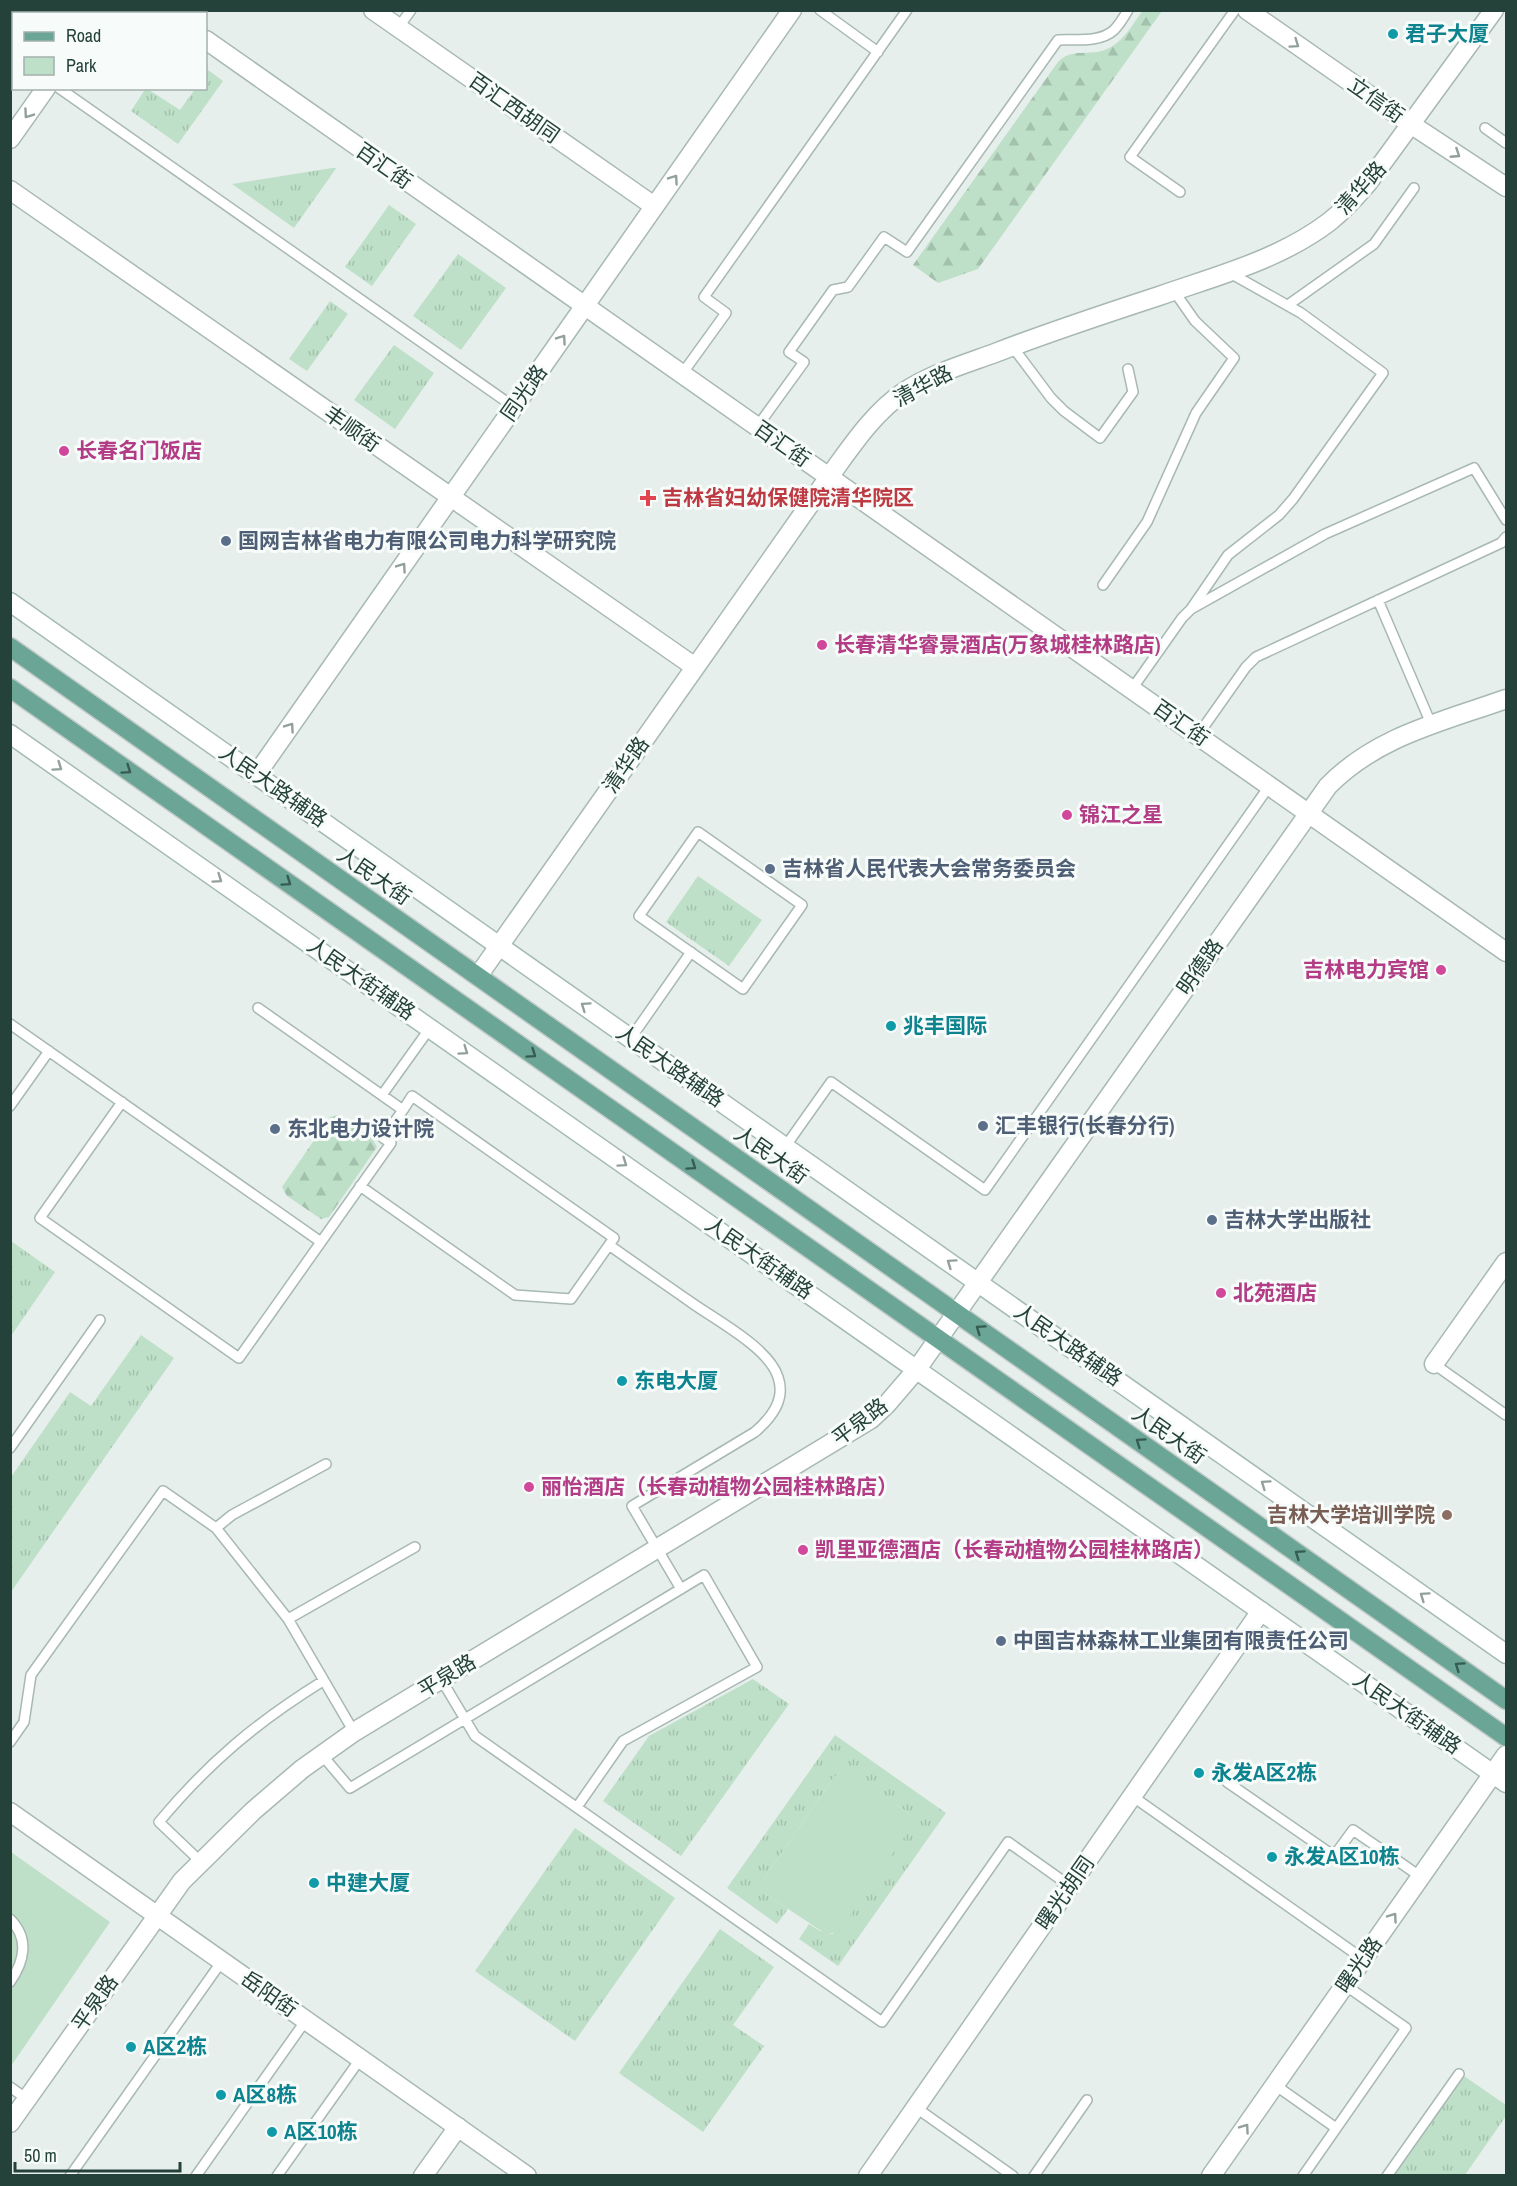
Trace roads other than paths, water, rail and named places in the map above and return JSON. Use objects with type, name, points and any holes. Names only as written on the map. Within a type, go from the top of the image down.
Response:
[{"type":"main road","name":"人民大街","points":[[10,647],[1506,1700]]},
{"type":"main road","points":[[10,688],[1506,1737]]},
{"type":"street","name":"百汇西胡同","points":[[373,10],[654,206]]},
{"type":"street","name":"同光路","points":[[256,775],[792,10]]},
{"type":"street","name":"立信街","points":[[1247,10],[1412,125],[1506,187]]},
{"type":"street","name":"清华路","points":[[478,976],[829,477],[875,418],[904,392],[928,378],[1012,346],[1228,272],[1303,240],[1350,204],[1367,184],[1494,10]]},
{"type":"street","name":"百汇街","points":[[207,41],[1506,951]]},
{"type":"street","points":[[10,139],[45,90]]},
{"type":"street","name":"丰顺街","points":[[10,190],[694,667]]},
{"type":"street","name":"人民大路辅路","points":[[10,602],[1506,1654]]},
{"type":"street","name":"明德路","points":[[956,1313],[1328,786],[1345,768],[1395,738],[1506,699]]},
{"type":"street","name":"人民大街辅路","points":[[10,734],[1500,1778]]},
{"type":"street","points":[[1434,1364],[1506,1262]]},
{"type":"street","name":"平泉路","points":[[10,2123],[182,1881],[253,1810],[354,1732],[871,1419],[887,1404],[916,1369],[956,1313]]},
{"type":"street","name":"曙光胡同","points":[[868,2175],[1261,1611]]},
{"type":"street","name":"曙光路","points":[[1211,2175],[1421,1877],[1500,1778],[1506,1755]]},
{"type":"street","name":"岳阳街","points":[[10,1812],[527,2175]]},
{"type":"street","points":[[423,2175],[458,2127]]},
{"type":"lane","points":[[398,28],[411,10]]},
{"type":"lane","points":[[820,10],[878,52]]},
{"type":"lane","points":[[682,374],[726,313],[704,297],[907,10]]},
{"type":"lane","points":[[758,427],[804,362],[789,352],[833,290],[848,287],[884,237],[907,252],[1058,40],[1094,39],[1104,36],[1114,30],[1128,10]]},
{"type":"lane","points":[[1180,192],[1130,157],[1235,10]]},
{"type":"lane","points":[[62,90],[514,407]]},
{"type":"lane","points":[[1485,128],[1506,143]]},
{"type":"lane","points":[[1288,305],[1374,244],[1413,188]]},
{"type":"lane","points":[[1132,688],[1228,555],[1279,515],[1293,499],[1383,373],[1301,312],[1228,272]]},
{"type":"lane","points":[[1103,585],[1147,522],[1196,413],[1234,358],[1195,321],[1174,291]]},
{"type":"lane","points":[[1012,346],[1051,398],[1064,411],[1100,438],[1133,392],[1128,369]]},
{"type":"lane","points":[[1191,609],[1325,534],[1474,468],[1506,520]]},
{"type":"lane","points":[[1198,735],[1246,667],[1256,657],[1504,540],[1506,552]]},
{"type":"lane","points":[[1378,600],[1432,726]]},
{"type":"lane","points":[[786,1147],[831,1082],[985,1190],[1270,785]]},
{"type":"lane","points":[[699,832],[802,904],[743,989],[690,952],[639,916],[699,832]]},
{"type":"lane","points":[[631,1038],[690,952]]},
{"type":"lane","points":[[258,1008],[403,1110]]},
{"type":"lane","points":[[10,1024],[321,1242]]},
{"type":"lane","points":[[382,1095],[430,1028]]},
{"type":"lane","points":[[10,1106],[49,1051]]},
{"type":"lane","points":[[122,1102],[40,1218],[239,1358],[360,1186],[391,1143],[383,1138],[412,1096],[614,1238],[572,1299],[515,1295],[360,1186]]},
{"type":"lane","points":[[609,1245],[750,1344],[774,1368],[780,1386],[777,1407],[772,1416],[754,1432],[632,1506],[681,1589]]},
{"type":"lane","points":[[10,1448],[100,1320]]},
{"type":"lane","points":[[1434,1364],[1506,1415]]},
{"type":"lane","points":[[216,1528],[232,1515],[326,1464]]},
{"type":"lane","points":[[10,1742],[24,1722],[31,1675],[163,1491],[216,1528],[288,1619],[354,1732]]},
{"type":"lane","points":[[288,1619],[415,1547]]},
{"type":"lane","points":[[322,1755],[350,1788],[704,1575],[757,1666],[623,1741],[577,1807]]},
{"type":"lane","points":[[441,1679],[475,1736],[882,2022],[1008,1842],[1070,1886]]},
{"type":"lane","points":[[201,1862],[159,1822],[185,1790],[239,1739],[323,1681]]},
{"type":"lane","points":[[1227,1782],[1334,1856],[1353,1830],[1421,1877]]},
{"type":"lane","points":[[1132,1796],[1363,1959]]},
{"type":"lane","points":[[10,1919],[19,1931],[24,1953],[21,1965],[10,1982]]},
{"type":"lane","points":[[70,2175],[222,1961]]},
{"type":"lane","points":[[1303,2175],[1406,2028],[1345,1985]]},
{"type":"lane","points":[[196,2175],[306,2020]]},
{"type":"lane","points":[[277,2175],[361,2058]]},
{"type":"lane","points":[[1387,2175],[1459,2074]]},
{"type":"lane","points":[[1275,2085],[1336,2128]]},
{"type":"lane","points":[[10,2087],[27,2099]]},
{"type":"lane","points":[[1034,2175],[1087,2100]]},
{"type":"lane","points":[[915,2107],[1013,2175]]},
{"type":"place","name":"君子大厦","points":[[1393,34]]},
{"type":"place","name":"长春名门饭店","points":[[64,451]]},
{"type":"place","name":"吉林省妇幼保健院清华院区","points":[[648,498]]},
{"type":"place","name":"国网吉林省电力有限公司电力科学研究院","points":[[226,541]]},
{"type":"place","name":"长春清华睿景酒店(万象城桂林路店)","points":[[822,645]]},
{"type":"place","name":"锦江之星","points":[[1067,815]]},
{"type":"place","name":"吉林省人民代表大会常务委员会","points":[[770,869]]},
{"type":"place","name":"吉林电力宾馆","points":[[1441,970]]},
{"type":"place","name":"兆丰国际","points":[[891,1026]]},
{"type":"place","name":"汇丰银行(长春分行)","points":[[983,1126]]},
{"type":"place","name":"东北电力设计院","points":[[275,1129]]},
{"type":"place","name":"吉林大学出版社","points":[[1212,1220]]},
{"type":"place","name":"北苑酒店","points":[[1221,1293]]},
{"type":"place","name":"东电大厦","points":[[622,1381]]},
{"type":"place","name":"丽怡酒店（长春动植物公园桂林路店）","points":[[529,1487]]},
{"type":"place","name":"吉林大学培训学院","points":[[1447,1515]]},
{"type":"place","name":"凯里亚德酒店（长春动植物公园桂林路店）","points":[[803,1550]]},
{"type":"place","name":"中国吉林森林工业集团有限责任公司","points":[[1001,1641]]},
{"type":"place","name":"永发A区2栋","points":[[1199,1773]]},
{"type":"place","name":"永发A区10栋","points":[[1272,1857]]},
{"type":"place","name":"中建大厦","points":[[314,1883]]},
{"type":"place","name":"A区2栋","points":[[131,2047]]},
{"type":"place","name":"A区8栋","points":[[221,2095]]},
{"type":"place","name":"A区10栋","points":[[272,2132]]}]
